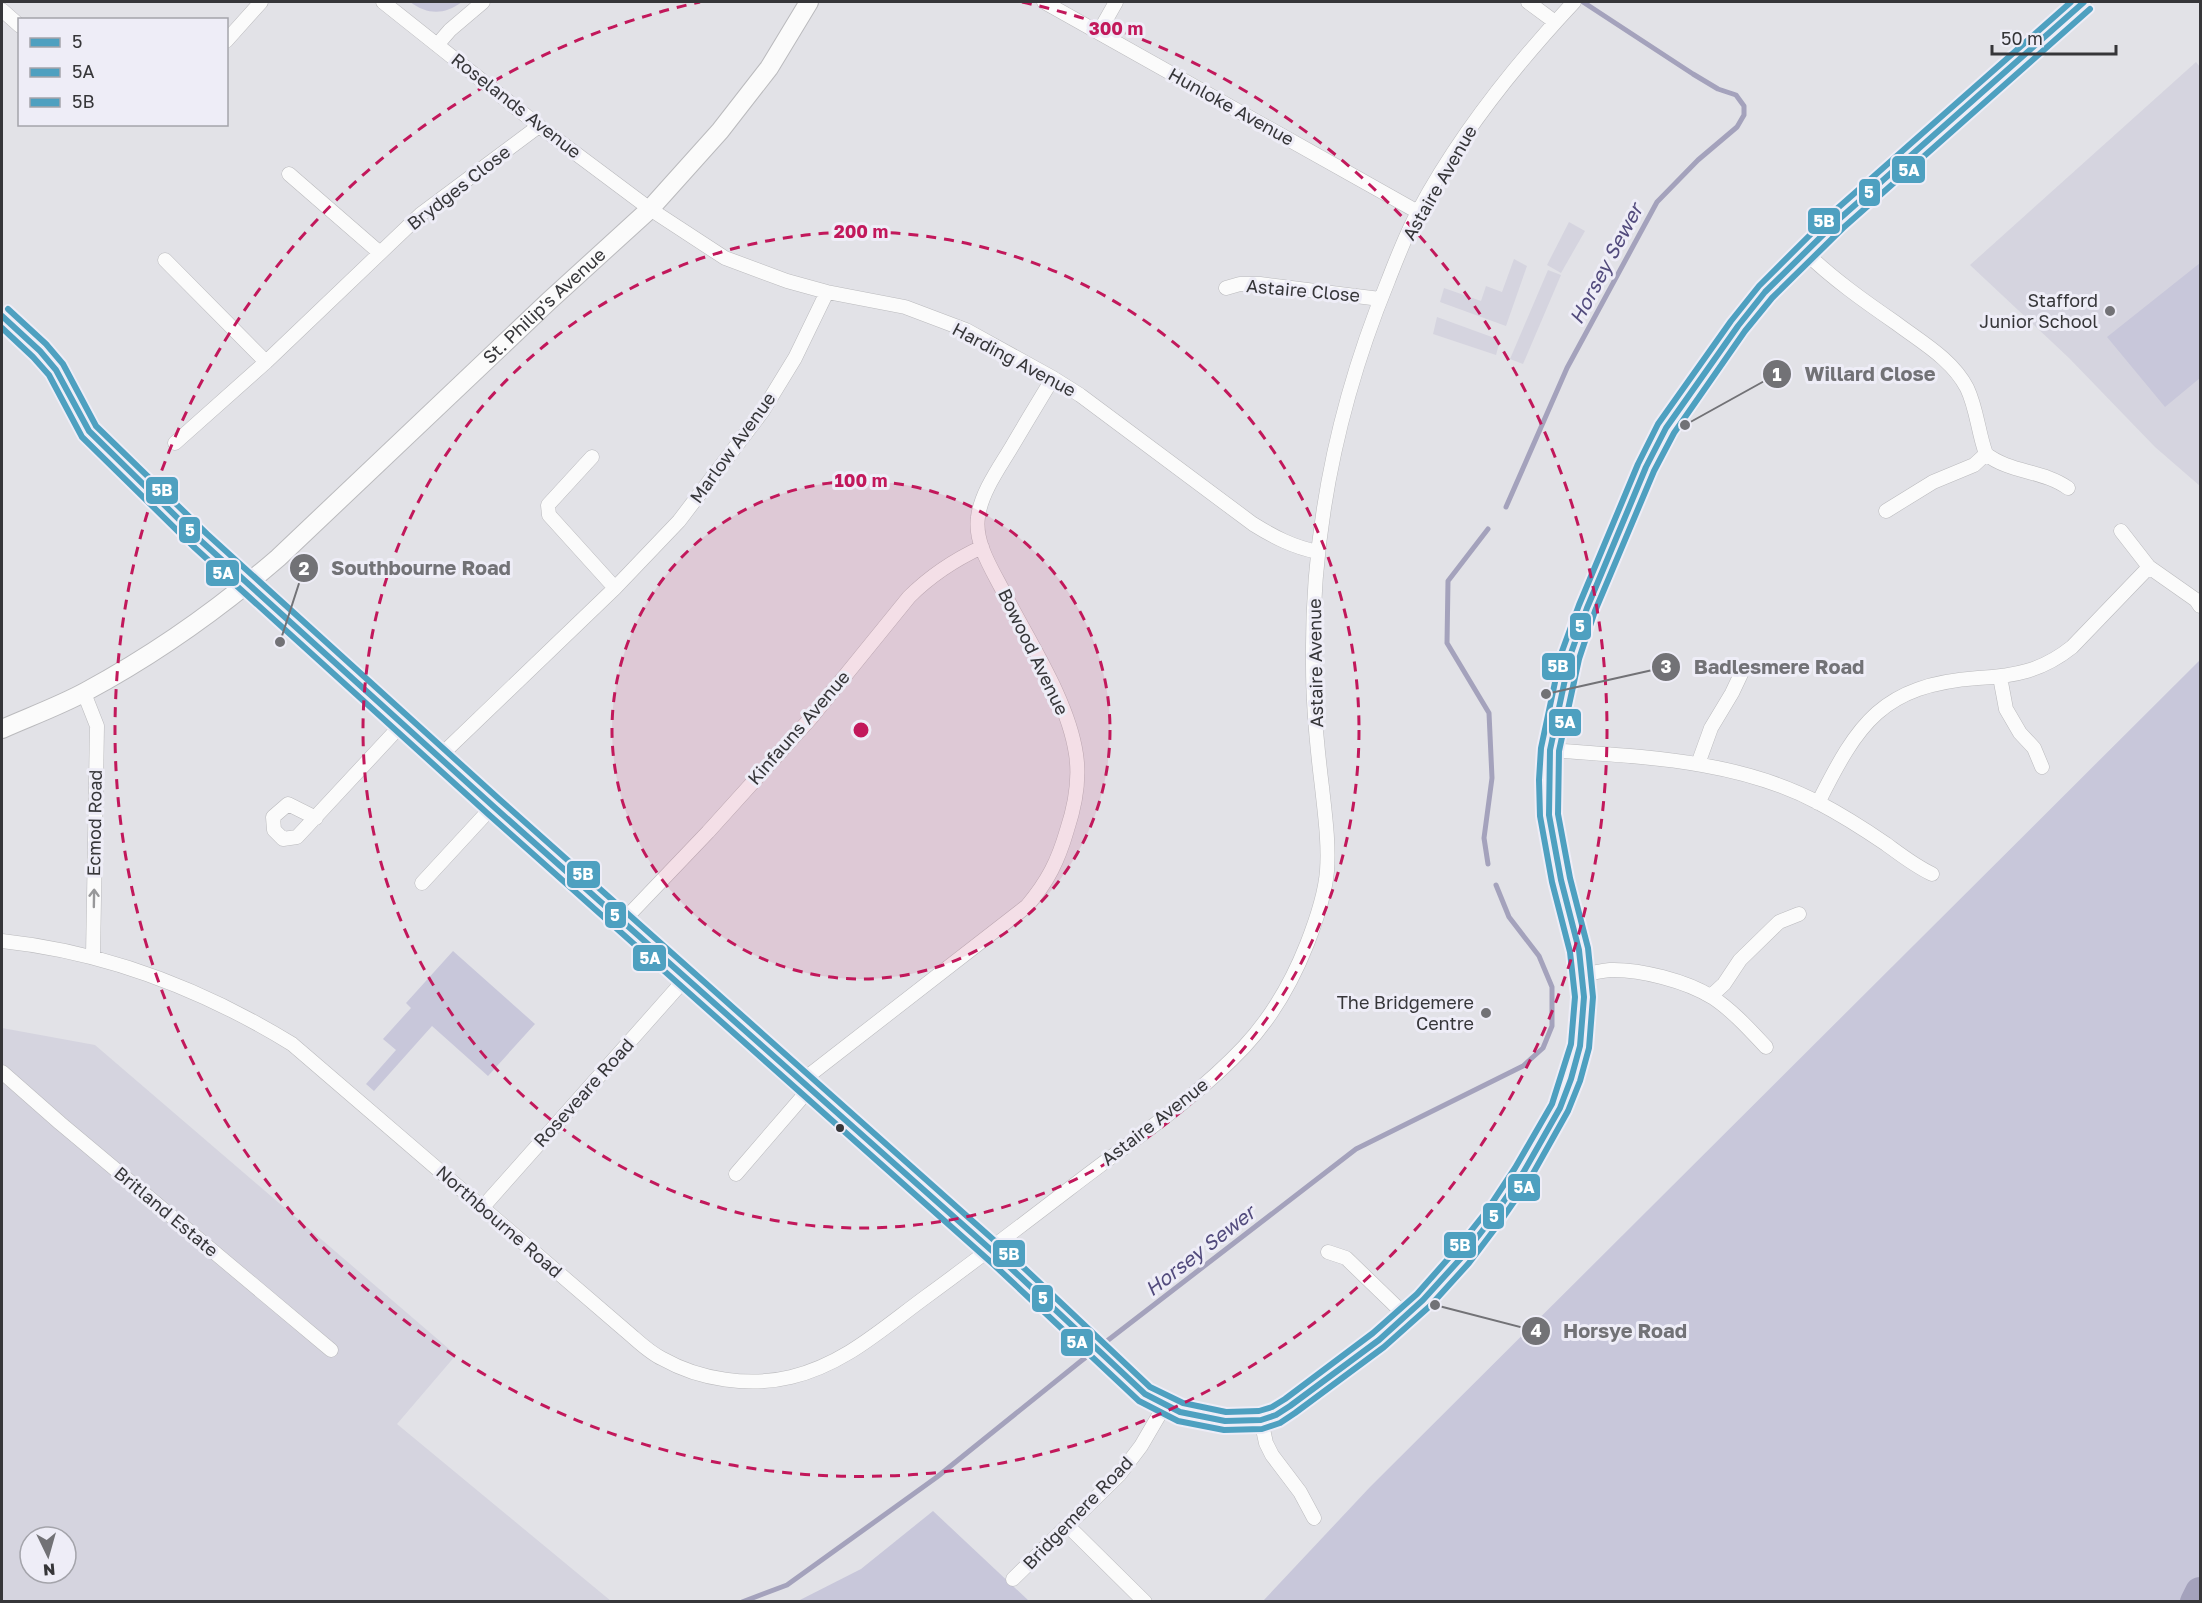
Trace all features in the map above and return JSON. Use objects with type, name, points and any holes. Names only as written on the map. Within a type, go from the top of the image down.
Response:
[{"type":"street","points":[[228,39],[261,2]]},
{"type":"street","name":"Roselands Avenue","points":[[383,2],[539,126],[650,209]]},
{"type":"street","points":[[438,45],[450,30],[483,2]]},
{"type":"street","name":"St. Philip's Avenue","points":[[2,729],[84,693],[151,654],[248,584],[650,209],[720,131],[769,68],[809,2]]},
{"type":"street","name":"Hunloke Avenue","points":[[1044,2],[1418,212]]},
{"type":"street","points":[[1099,32],[1116,2]]},
{"type":"street","points":[[1528,2],[1555,22]]},
{"type":"street","points":[[2,316],[40,351],[56,370],[88,431],[201,541],[493,806],[807,1084],[1145,1394],[1165,1405],[1197,1417],[1243,1422],[1261,1420],[1276,1415],[1290,1406],[1379,1340],[1406,1316],[1462,1257],[1523,1173],[1551,1127],[1571,1080],[1580,1046],[1583,1018],[1582,975],[1577,940],[1554,850],[1548,780],[1550,750],[1570,656],[1587,608],[1646,467],[1666,428],[1738,326],[1765,292],[1846,213],[2084,2]]},
{"type":"street","name":"Astaire Avenue","points":[[990,1250],[1212,1077],[1244,1047],[1272,1013],[1294,975],[1320,907],[1327,872],[1327,833],[1318,758],[1312,669],[1313,611],[1318,552],[1327,486],[1362,349],[1380,299],[1418,212],[1458,145],[1484,109],[1570,6]]},
{"type":"street","points":[[2,10],[18,24]]},
{"type":"street","name":"Brydges Close","points":[[175,443],[266,362],[422,214],[539,126]]},
{"type":"street","points":[[289,174],[380,253]]},
{"type":"street","name":"Harding Avenue","points":[[650,209],[725,258],[787,281],[827,292],[905,308],[966,330],[1080,395],[1253,524],[1299,549],[1318,552]]},
{"type":"street","points":[[1805,252],[1841,284],[1940,355],[1955,370],[1966,386],[1974,405],[1986,454],[2007,465],[2056,479],[2068,488]]},
{"type":"street","points":[[165,260],[266,362]]},
{"type":"street","name":"Astaire Close","points":[[1226,288],[1240,284],[1260,284],[1380,299]]},
{"type":"street","name":"Marlow Avenue","points":[[439,757],[615,588],[679,521],[762,412],[795,358],[827,292]]},
{"type":"street","name":"Bowood Avenue","points":[[736,1174],[807,1084],[1027,906],[1051,874],[1074,807],[1077,780],[1076,754],[1061,702],[982,547],[978,516],[996,473],[1053,378]]},
{"type":"street","points":[[1886,511],[1934,482],[1974,465],[1986,454]]},
{"type":"street","points":[[592,457],[548,505],[549,515],[615,588]]},
{"type":"street","points":[[2121,531],[2149,567],[2196,600],[2200,606]]},
{"type":"street","name":"Kinfauns Avenue","points":[[623,921],[708,832],[810,719],[909,597],[945,566],[982,547]]},
{"type":"street","points":[[1818,803],[1836,768],[1862,727],[1876,712],[1899,696],[1924,687],[1953,681],[2000,678],[2021,674],[2059,658],[2149,567]]},
{"type":"street","points":[[1698,764],[1711,728],[1741,674]]},
{"type":"street","points":[[2000,678],[2006,709],[2020,733],[2034,748],[2042,767]]},
{"type":"street","name":"Ecmod Road","points":[[84,693],[97,726],[93,956]]},
{"type":"street","points":[[316,818],[404,723]]},
{"type":"street","points":[[1550,750],[1629,755],[1698,764],[1762,781],[1818,803],[1886,844],[1915,866],[1932,874]]},
{"type":"street","points":[[422,883],[493,806]]},
{"type":"street","points":[[1711,996],[1724,984],[1740,960],[1779,922],[1799,914]]},
{"type":"street","name":"Northbourne Road","points":[[2,941],[93,956],[210,999],[254,1020],[292,1044],[633,1337],[662,1359],[691,1371],[726,1379],[760,1382],[789,1378],[823,1367],[854,1351],[990,1250]]},
{"type":"street","points":[[1582,975],[1608,970],[1638,972],[1679,983],[1711,996],[1752,1031],[1766,1047]]},
{"type":"street","name":"Roseveare Road","points":[[482,1208],[686,978]]},
{"type":"street","name":"Britland Estate","points":[[2,1072],[331,1350]]},
{"type":"street","points":[[1328,1252],[1346,1258],[1406,1316]]},
{"type":"street","name":"Bridgemere Road","points":[[1013,1579],[1131,1461],[1165,1405]]},
{"type":"street","points":[[1261,1420],[1266,1443],[1272,1455],[1300,1492],[1314,1518]]},
{"type":"street","points":[[1068,1526],[1145,1602]]},
{"type":"shaded area","points":[[410,2],[462,2],[449,9],[436,12],[423,9]]},
{"type":"shaded area","name":"Stafford Junior School","points":[[2196,62],[2200,67],[2200,486],[2155,447],[2069,358],[1970,265]]},
{"type":"shaded area","points":[[1569,222],[1585,231],[1561,273],[1547,265]]},
{"type":"shaded area","points":[[1514,259],[1527,266],[1506,326],[1440,302],[1444,288],[1481,301],[1486,286],[1502,292]]},
{"type":"shaded area","points":[[2200,263],[2200,378],[2165,407],[2107,337]]},
{"type":"shaded area","points":[[1548,270],[1561,275],[1523,364],[1510,359]]},
{"type":"shaded area","points":[[1437,317],[1500,340],[1496,355],[1433,334]]},
{"type":"shaded area","points":[[2200,660],[2200,1592],[2195,1601],[1263,1601],[1370,1487]]},
{"type":"shaded area","points":[[453,951],[535,1024],[488,1076],[432,1026],[374,1091],[366,1084],[396,1050],[383,1039],[411,1008],[406,1003]]},
{"type":"shaded area","points":[[2,1028],[95,1045],[456,1355],[397,1424],[611,1601],[2,1601]]},
{"type":"shaded area","points":[[933,1511],[1029,1601],[796,1602],[861,1569]]},
{"type":"waterway","name":"Horsey Sewer","points":[[1506,507],[1567,368],[1657,202],[1698,160],[1737,127],[1744,115],[1744,106],[1736,95],[1718,89],[1693,74],[1583,2]]},
{"type":"waterway","name":"Horsey Sewer","points":[[1488,529],[1448,581],[1447,643],[1489,713],[1492,778],[1484,838],[1488,864]]},
{"type":"waterway","name":"Horsey Sewer","points":[[742,1602],[787,1585],[937,1477],[1081,1361],[1356,1149],[1523,1066],[1543,1048],[1552,1026],[1552,987],[1539,956],[1509,917],[1496,885]]},
{"type":"waterway","points":[[2195,1602],[2200,1592]]},
{"type":"transit line","name":"5B","points":[[8,309],[46,344],[63,364],[96,426],[207,534],[499,799],[1005,1250],[1150,1387],[1183,1403],[1226,1412],[1259,1411],[1272,1407],[1285,1399],[1373,1333],[1417,1294],[1486,1212],[1515,1168],[1552,1104],[1571,1044],[1575,997],[1570,952],[1552,882],[1540,816],[1541,748],[1561,654],[1638,464],[1658,424],[1731,321],[1759,286],[1831,214],[2071,2]]},
{"type":"transit line","name":"5","points":[[2,316],[40,351],[56,370],[89,431],[201,541],[493,806],[999,1257],[1145,1394],[1180,1412],[1225,1421],[1261,1420],[1276,1415],[1290,1406],[1379,1340],[1423,1300],[1462,1257],[1493,1217],[1523,1173],[1560,1108],[1580,1046],[1584,997],[1579,950],[1561,880],[1549,815],[1550,750],[1570,656],[1587,608],[1646,467],[1666,428],[1738,326],[1765,292],[1837,221],[2084,2]]},
{"type":"transit line","name":"5A","points":[[2,328],[49,375],[82,437],[195,548],[487,813],[993,1264],[1139,1401],[1178,1421],[1224,1430],[1262,1429],[1280,1423],[1295,1413],[1384,1347],[1430,1306],[1469,1263],[1500,1222],[1531,1177],[1568,1111],[1580,1081],[1589,1048],[1593,997],[1588,948],[1570,878],[1558,814],[1559,751],[1579,659],[1595,611],[1654,471],[1674,433],[1745,331],[1772,298],[1843,228],[2090,9]]},
{"type":"place","name":"Stafford Junior School","points":[[2110,311]]},
{"type":"place","name":"Willard Close","points":[[1685,425]]},
{"type":"place","name":"Southbourne Road","points":[[280,642]]},
{"type":"place","name":"Badlesmere Road","points":[[1546,694]]},
{"type":"place","name":"The Bridgemere Centre","points":[[1486,1013]]},
{"type":"place","name":"Horsye Road","points":[[1435,1305]]}]
